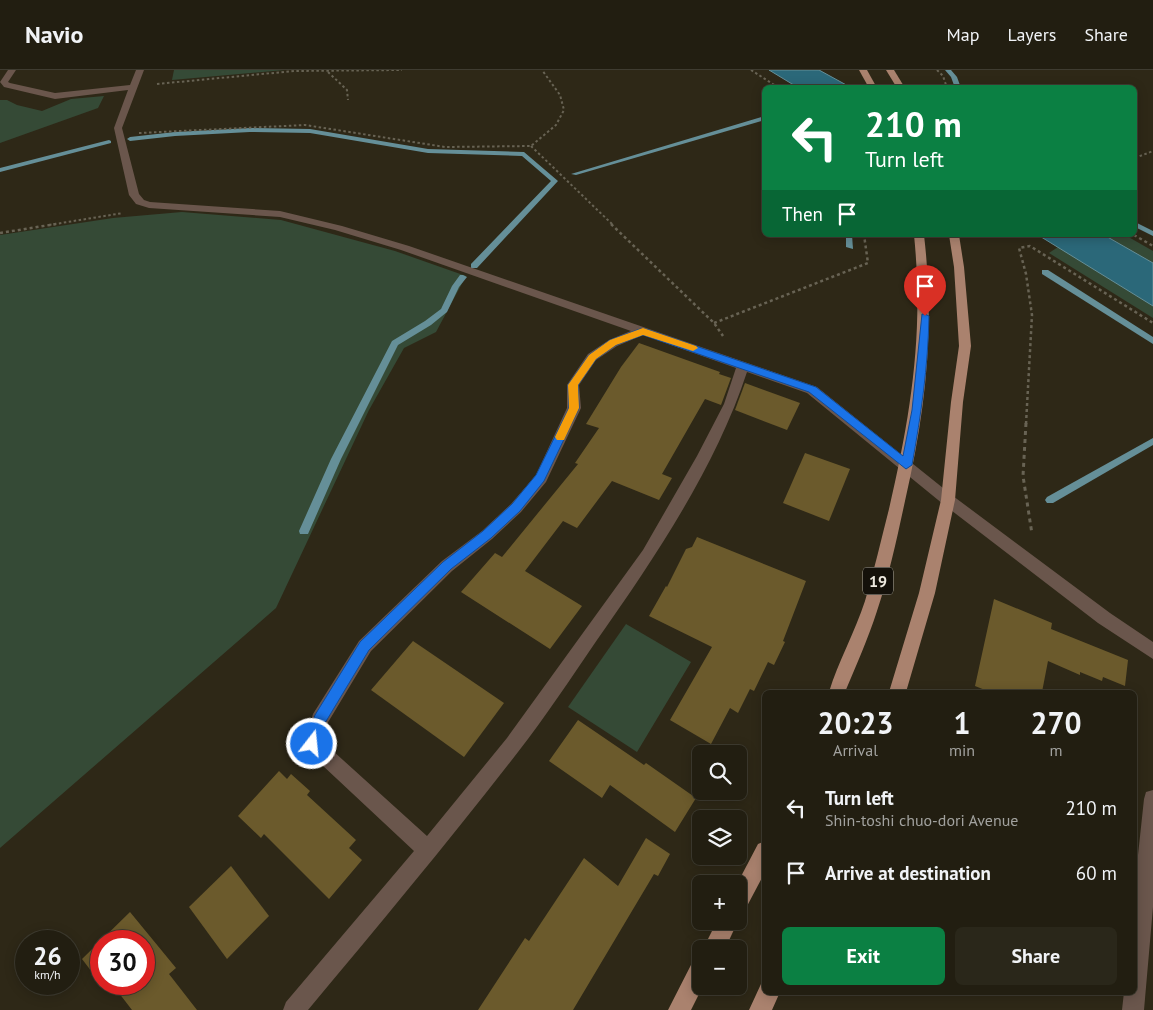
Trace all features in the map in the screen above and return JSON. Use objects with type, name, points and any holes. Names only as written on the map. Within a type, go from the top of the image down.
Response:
[{"type":"main road","points":[[863,70],[872,84]]},
{"type":"main road","points":[[890,70],[899,85]]},
{"type":"main road","name":"19","points":[[838,690],[864,626],[878,582],[917,410],[924,354],[926,298],[919,237]]},
{"type":"main road","points":[[898,690],[927,593],[948,500],[957,402],[965,346],[960,267],[954,237]]},
{"type":"main road","points":[[747,886],[762,857]]},
{"type":"main road","points":[[679,1010],[692,986]]},
{"type":"main road","points":[[760,1010],[768,995]]},
{"type":"street","points":[[12,70],[4,82],[7,85],[42,94],[68,95],[134,87]]},
{"type":"street","points":[[140,70],[118,128],[118,136],[134,195],[140,202],[163,207],[241,210],[280,214],[312,221],[405,248],[812,390],[948,500],[1104,618],[1153,651]]},
{"type":"street","points":[[428,850],[312,744],[319,720],[365,646],[447,566],[487,535],[516,508],[540,478],[574,408],[573,385],[592,357],[613,342],[643,331]]},
{"type":"street","points":[[294,1010],[428,850],[513,744],[648,555],[703,458],[730,404],[743,365]]},
{"type":"street","points":[[1137,968],[1153,799]]},
{"type":"street","points":[[1133,1010],[1134,995]]},
{"type":"path","points":[[134,87],[294,71],[402,70]]},
{"type":"path","points":[[118,136],[171,130],[305,126],[444,147],[531,146],[556,125],[564,110],[560,95],[542,70]]},
{"type":"path","points":[[751,70],[774,85]]},
{"type":"path","points":[[937,70],[943,76],[946,85]]},
{"type":"path","points":[[328,72],[348,90],[348,100]]},
{"type":"path","points":[[531,146],[714,323],[743,365]]},
{"type":"path","points":[[1137,157],[1153,151]]},
{"type":"path","points":[[0,233],[163,207]]},
{"type":"path","points":[[714,323],[868,263],[864,237]]},
{"type":"path","points":[[1137,237],[1153,246]]},
{"type":"path","points":[[1037,566],[1023,476],[1032,315],[1026,274],[1019,248],[1030,246],[1153,323]]},
{"type":"green space","points":[[174,70],[285,70],[172,80]]},
{"type":"green space","points":[[104,96],[98,108],[0,143],[0,100],[7,100],[17,105],[42,111],[71,99]]},
{"type":"green space","points":[[182,212],[281,220],[395,251],[466,276],[436,332],[404,348],[369,410],[276,608],[0,848],[0,235],[113,218]]},
{"type":"green space","points":[[1108,237],[1128,237],[1153,251],[1153,263]]},
{"type":"green space","points":[[1058,247],[1153,306],[1153,318],[1049,253]]},
{"type":"green space","points":[[626,624],[691,662],[637,752],[568,707]]},
{"type":"water","points":[[769,70],[819,70],[846,85],[794,85]]},
{"type":"water","points":[[1041,237],[1108,237],[1153,263],[1153,306]]},
{"type":"building","points":[[639,343],[720,372],[719,374],[731,378],[721,405],[705,399],[662,474],[672,478],[659,500],[612,481],[577,528],[563,521],[525,571],[582,606],[550,649],[461,592],[495,553],[502,557],[578,464],[575,463],[599,428],[586,424],[621,367]]},
{"type":"building","points":[[745,383],[800,403],[787,430],[735,410]]},
{"type":"building","points":[[805,453],[850,469],[829,521],[783,503]]},
{"type":"building","points":[[697,537],[806,581],[783,641],[785,642],[774,665],[768,662],[754,691],[750,689],[738,713],[730,708],[711,744],[670,720],[712,647],[649,616],[667,587],[686,549],[692,547]]},
{"type":"building","points":[[994,599],[1052,623],[1051,629],[1128,660],[1125,686],[1103,677],[1102,681],[1080,672],[1080,675],[1048,661],[1042,690],[985,690],[975,686]]},
{"type":"building","points":[[413,641],[504,703],[464,757],[371,690]]},
{"type":"building","points":[[578,720],[644,765],[646,763],[692,795],[692,800],[695,800],[675,832],[610,785],[602,798],[549,761]]},
{"type":"building","points":[[279,771],[287,779],[291,774],[310,791],[307,795],[356,840],[349,848],[362,860],[329,899],[264,834],[261,838],[238,816]]},
{"type":"building","points":[[646,838],[670,854],[658,876],[654,874],[573,1010],[478,1010],[525,938],[529,941],[584,858],[618,886]]},
{"type":"building","points":[[231,866],[269,916],[227,959],[189,907]]},
{"type":"building","points":[[130,912],[145,930],[112,930]]},
{"type":"building","points":[[155,942],[176,968],[169,974],[197,1010],[132,1010],[120,995],[155,995]]},
{"type":"building","points":[[90,951],[90,970],[82,959]]},
{"type":"waterway","points":[[948,70],[954,77],[957,85]]},
{"type":"waterway","points":[[574,174],[762,119]]},
{"type":"waterway","points":[[130,139],[175,134],[250,130],[310,131],[428,151],[524,154],[555,181],[474,266]]},
{"type":"waterway","points":[[0,170],[109,142]]},
{"type":"waterway","points":[[1137,225],[1153,234]]},
{"type":"waterway","points":[[849,237],[850,247]]},
{"type":"waterway","points":[[1045,272],[1153,341]]},
{"type":"waterway","points":[[304,531],[336,459],[395,343],[428,323],[444,310],[456,286],[463,277]]},
{"type":"waterway","points":[[1050,500],[1153,441]]},
{"type":"slow traffic","points":[[560,437],[574,408],[573,385],[592,357],[613,342],[643,331],[693,348]]},
{"type":"route","points":[[312,744],[319,720],[365,646],[447,566],[487,535],[516,508],[540,478],[574,408],[573,385],[592,357],[613,342],[643,331],[812,390],[906,465],[917,410],[924,354],[925,316]]}]
